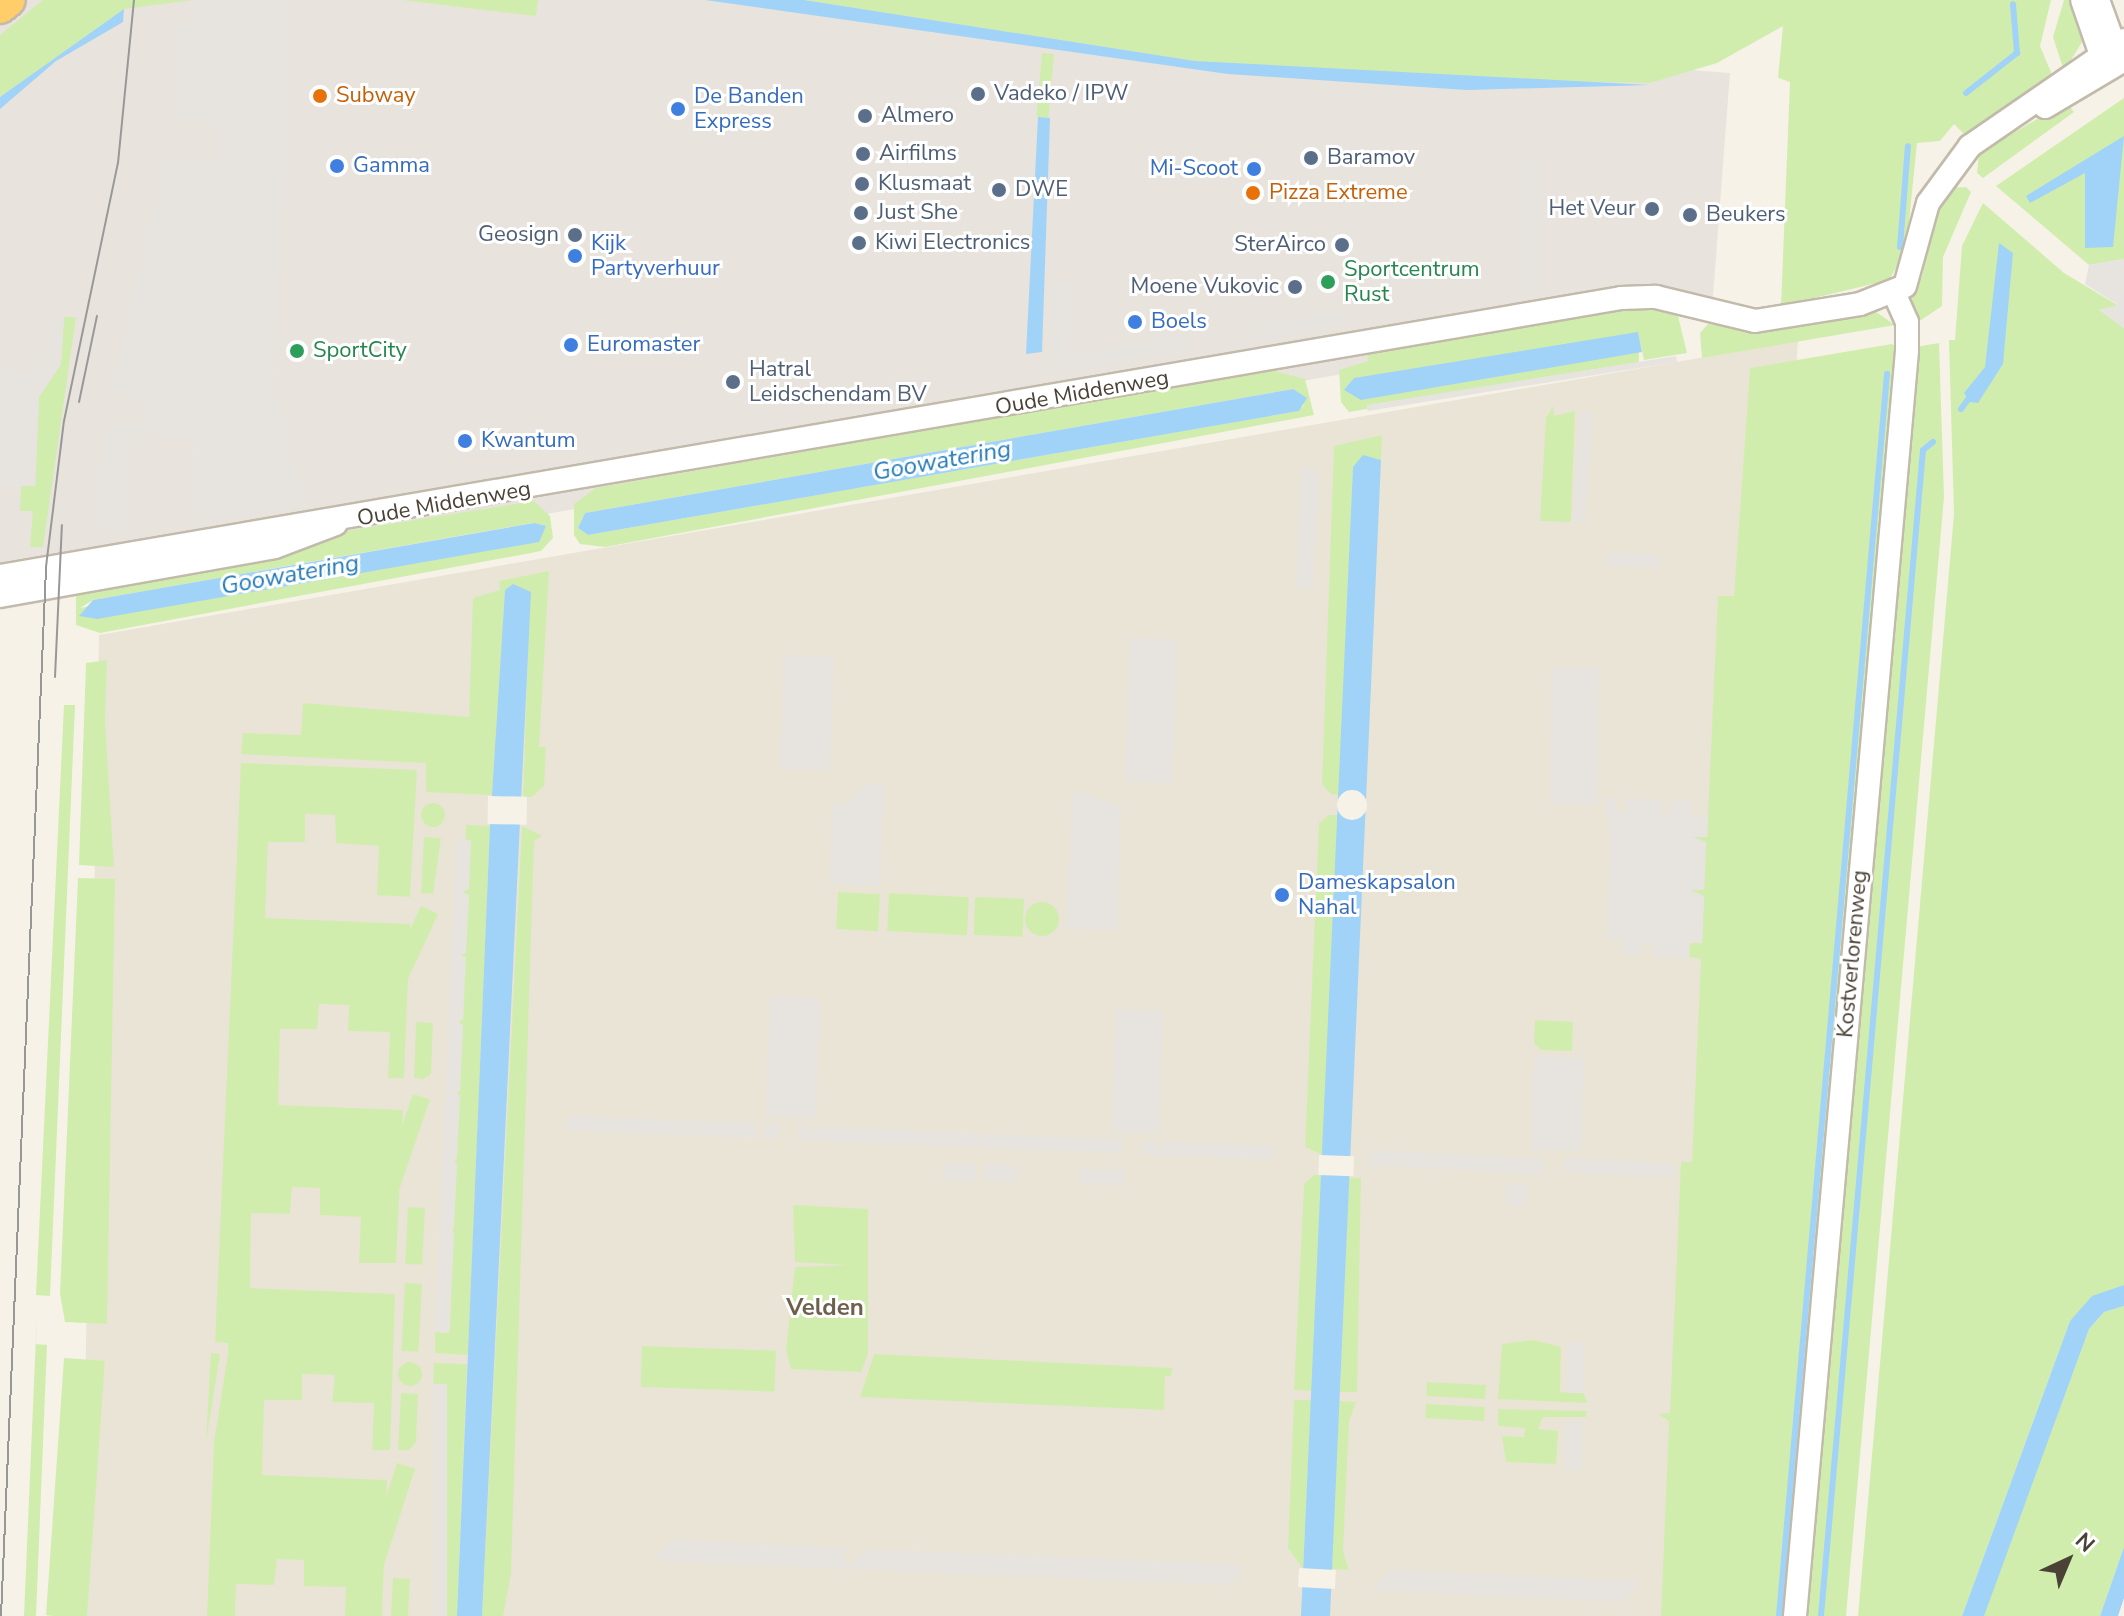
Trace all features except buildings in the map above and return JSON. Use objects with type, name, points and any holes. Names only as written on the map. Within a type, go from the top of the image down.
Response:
[{"type":"highway","points":[[0,7],[9,0]]},
{"type":"street","points":[[2082,0],[2117,53]]},
{"type":"street","points":[[2098,0],[2117,53]]},
{"type":"street","points":[[1895,295],[1910,274],[1938,183],[1970,146],[2117,53]]},
{"type":"street","name":"Oude Middenweg","points":[[0,576],[277,524],[337,524],[1621,298],[1656,297],[1755,321],[1895,295]]},
{"type":"street","name":"Kostverlorenweg","points":[[1795,1616],[1907,350],[1907,322],[1895,295]]},
{"type":"street","name":"Oude Middenweg","points":[[0,596],[275,547],[337,524]]},
{"type":"shaded area","points":[[0,0],[942,0],[1137,28],[1730,73],[1712,309],[0,610]]},
{"type":"shaded area","points":[[203,0],[290,0],[275,387],[305,506],[197,524],[194,438],[135,435],[125,531],[91,528],[107,428],[144,421],[146,402],[112,390],[166,158],[219,165],[219,122],[173,118],[176,25],[192,25],[190,5]]},
{"type":"shaded area","points":[[1521,158],[1541,158],[1541,292],[1521,292]]},
{"type":"shaded area","points":[[2124,259],[2124,328],[2099,310],[2118,305],[2085,284],[2089,265]]},
{"type":"shaded area","points":[[1377,264],[1485,269],[1484,281],[1376,283]]},
{"type":"shaded area","points":[[1053,280],[1070,281],[1066,354],[1189,336],[1190,350],[1050,373]]},
{"type":"shaded area","points":[[1342,309],[1345,323],[1255,342],[1252,328]]},
{"type":"shaded area","points":[[52,316],[64,317],[61,364],[39,397],[35,486],[0,485],[0,372],[33,373],[47,351]]},
{"type":"shaded area","points":[[1798,341],[1704,1616],[81,1616],[99,635]]},
{"type":"shaded area","points":[[1676,356],[1677,362],[1368,411],[1367,405]]},
{"type":"shaded area","points":[[1580,411],[1593,412],[1585,523],[1572,522]]},
{"type":"shaded area","points":[[1302,468],[1319,469],[1313,588],[1296,587]]},
{"type":"shaded area","points":[[1607,552],[1660,555],[1659,568],[1606,565]]},
{"type":"shaded area","points":[[1130,638],[1177,640],[1172,784],[1125,782]]},
{"type":"shaded area","points":[[784,655],[834,657],[830,771],[780,769]]},
{"type":"shaded area","points":[[1552,668],[1599,669],[1597,804],[1550,803]]},
{"type":"shaded area","points":[[868,784],[884,784],[880,886],[829,884],[833,803],[846,804]]},
{"type":"shaded area","points":[[1073,790],[1121,806],[1117,931],[1066,928]]},
{"type":"shaded area","points":[[1603,797],[1616,797],[1616,812],[1627,812],[1627,798],[1661,800],[1660,813],[1670,813],[1672,800],[1692,801],[1691,816],[1708,817],[1707,837],[1692,837],[1706,842],[1704,890],[1690,890],[1704,896],[1702,943],[1690,943],[1689,958],[1652,956],[1653,942],[1643,941],[1642,955],[1621,954],[1621,939],[1607,939],[1611,832]]},
{"type":"shaded area","points":[[457,839],[471,840],[469,889],[460,893],[469,894],[466,953],[458,956],[466,957],[463,1020],[454,1020],[463,1025],[460,1091],[449,1094],[460,1095],[457,1159],[449,1162],[457,1163],[454,1227],[445,1231],[454,1232],[451,1297],[443,1297],[451,1301],[449,1333],[435,1332]]},
{"type":"shaded area","points":[[770,996],[820,998],[816,1118],[766,1116]]},
{"type":"shaded area","points":[[1116,1010],[1163,1012],[1159,1134],[1112,1132]]},
{"type":"shaded area","points":[[1534,1056],[1584,1058],[1581,1151],[1531,1149]]},
{"type":"shaded area","points":[[567,1116],[755,1123],[755,1137],[764,1137],[765,1124],[780,1124],[778,1139],[566,1130]]},
{"type":"shaded area","points":[[798,1126],[813,1127],[813,1139],[819,1127],[1123,1140],[1123,1153],[979,1147],[978,1136],[974,1147],[797,1140]]},
{"type":"shaded area","points":[[1142,1141],[1156,1141],[1160,1153],[1162,1142],[1273,1146],[1272,1160],[1141,1154]]},
{"type":"shaded area","points":[[1370,1150],[1545,1159],[1544,1174],[1369,1165]]},
{"type":"shaded area","points":[[1565,1158],[1674,1164],[1673,1178],[1564,1172]]},
{"type":"shaded area","points":[[944,1163],[977,1165],[976,1181],[943,1179]]},
{"type":"shaded area","points":[[984,1164],[1018,1166],[1017,1182],[983,1180]]},
{"type":"shaded area","points":[[1080,1169],[1126,1171],[1125,1186],[1079,1184]]},
{"type":"shaded area","points":[[1516,1183],[1524,1187],[1528,1195],[1524,1203],[1516,1207],[1508,1203],[1504,1195],[1508,1187]]},
{"type":"shaded area","points":[[1567,1342],[1584,1342],[1584,1393],[1567,1393]]},
{"type":"shaded area","points":[[433,1384],[447,1384],[447,1616],[433,1616]]},
{"type":"shaded area","points":[[1565,1419],[1582,1419],[1582,1470],[1565,1470]]},
{"type":"shaded area","points":[[672,1540],[849,1548],[841,1556],[850,1565],[867,1549],[1244,1565],[1232,1585],[659,1561],[655,1557]]},
{"type":"shaded area","points":[[1392,1570],[1641,1583],[1621,1602],[1372,1590]]},
{"type":"green space","points":[[43,0],[193,0],[124,9],[0,97],[0,35]]},
{"type":"green space","points":[[402,0],[538,0],[536,16]]},
{"type":"green space","points":[[804,0],[2051,0],[2040,46],[2053,77],[1965,135],[1954,124],[1940,141],[1917,143],[1906,251],[1889,280],[1781,306],[1790,82],[1778,78],[1783,26],[1717,63],[1650,83],[1429,78],[1195,61]]},
{"type":"green space","points":[[2064,0],[2076,0],[2084,39],[2064,71],[2053,37]]},
{"type":"green space","points":[[1042,53],[1054,54],[1048,118],[1036,117]]},
{"type":"green space","points":[[2124,98],[2124,259],[2089,265],[1996,186]]},
{"type":"green space","points":[[2066,102],[2074,112],[1983,178],[1977,173],[1979,153]]},
{"type":"green space","points":[[1966,187],[1971,192],[1943,257],[1942,306],[1918,322],[1911,296],[1922,277],[1934,215],[1948,188]]},
{"type":"green space","points":[[1983,203],[2064,273],[2119,306],[2100,310],[2124,328],[2124,1285],[2070,1321],[1962,1616],[1858,1616],[1954,514],[1949,340],[1955,340],[1962,246]]},
{"type":"green space","points":[[1642,307],[1678,316],[1687,353],[1644,360],[1638,332],[1639,363],[1349,412],[1341,402],[1339,370],[1368,361],[1367,354]]},
{"type":"green space","points":[[1876,312],[1895,325],[1702,358],[1700,333],[1708,324],[1768,330]]},
{"type":"green space","points":[[64,317],[76,317],[43,547],[30,547],[33,511],[20,511],[21,486],[35,486],[39,397],[61,364]]},
{"type":"green space","points":[[1939,343],[1944,497],[1846,1616],[1803,1616],[1915,347]]},
{"type":"green space","points":[[1892,344],[1899,349],[1787,1616],[1661,1616],[1669,1421],[1658,1414],[1670,1413],[1681,1162],[1692,1162],[1701,959],[1689,957],[1689,943],[1702,943],[1704,897],[1690,896],[1690,889],[1704,889],[1706,843],[1692,837],[1707,837],[1718,596],[1734,596],[1750,368]]},
{"type":"green space","points":[[1271,370],[1305,379],[1314,415],[605,547],[580,544],[574,535],[574,504],[596,488]],"holes":[[[1293,389],[1304,405],[1298,411],[588,535],[578,528],[585,513]]]},
{"type":"green space","points":[[1553,406],[1554,416],[1575,411],[1571,522],[1540,521],[1546,418]]},
{"type":"green space","points":[[1382,435],[1381,460],[1363,458],[1353,467],[1339,795],[1331,794],[1322,784],[1334,446]]},
{"type":"green space","points":[[534,501],[550,516],[553,538],[541,551],[100,633],[76,625],[76,588],[339,532]],"holes":[[[533,523],[542,527],[80,608],[93,600]]]},
{"type":"green space","points":[[549,571],[539,747],[546,747],[544,786],[532,797],[523,797],[530,592],[505,591],[492,795],[426,792],[426,763],[241,754],[243,733],[301,735],[303,703],[469,717],[473,598],[500,590],[499,581]]},
{"type":"green space","points":[[107,660],[105,721],[114,867],[79,865],[86,663]]},
{"type":"green space","points":[[64,705],[75,705],[50,1296],[36,1295]]},
{"type":"green space","points":[[241,763],[417,770],[410,897],[377,895],[379,846],[336,843],[335,815],[305,814],[305,842],[268,842],[265,918],[410,924],[404,1078],[388,1078],[390,1032],[348,1031],[349,1005],[319,1004],[317,1029],[280,1029],[278,1105],[403,1110],[396,1263],[359,1263],[361,1217],[320,1215],[320,1188],[292,1187],[290,1214],[251,1213],[250,1288],[395,1294],[390,1450],[372,1450],[374,1403],[332,1402],[335,1375],[302,1374],[302,1400],[264,1400],[262,1475],[387,1480],[382,1616],[345,1616],[346,1587],[304,1586],[304,1560],[277,1559],[274,1585],[236,1584],[235,1616],[207,1616],[214,1442],[228,1354],[228,1343],[215,1342]]},
{"type":"green space","points":[[433,803],[442,806],[445,815],[442,824],[433,827],[424,824],[421,815],[424,806]]},
{"type":"green space","points":[[1329,815],[1338,815],[1323,1155],[1305,1147],[1319,823]]},
{"type":"green space","points":[[466,825],[490,826],[468,1355],[435,1353],[435,1332],[449,1333],[450,1325]]},
{"type":"green space","points":[[522,826],[542,836],[534,841],[511,1574],[503,1616],[482,1616]]},
{"type":"green space","points":[[424,837],[441,838],[433,894],[421,893]]},
{"type":"green space","points":[[78,878],[115,879],[107,1324],[65,1322],[60,1294]]},
{"type":"green space","points":[[838,892],[880,894],[878,931],[836,929]]},
{"type":"green space","points":[[889,893],[969,897],[967,935],[887,931]]},
{"type":"green space","points":[[975,897],[1024,899],[1023,937],[974,935]]},
{"type":"green space","points":[[1042,902],[1054,907],[1059,919],[1054,931],[1042,936],[1030,931],[1025,919],[1030,907]]},
{"type":"green space","points":[[421,906],[438,914],[393,1011],[376,1003]]},
{"type":"green space","points":[[1535,1020],[1573,1022],[1572,1051],[1541,1050],[1534,1043]]},
{"type":"green space","points":[[416,1022],[433,1023],[431,1074],[424,1079],[414,1078]]},
{"type":"green space","points":[[413,1094],[430,1100],[396,1199],[379,1193]]},
{"type":"green space","points":[[1314,1175],[1322,1175],[1312,1391],[1294,1390],[1304,1184]]},
{"type":"green space","points":[[1349,1178],[1361,1178],[1357,1392],[1340,1392]]},
{"type":"green space","points":[[793,1205],[868,1209],[868,1354],[861,1372],[791,1369],[786,1350],[795,1267],[847,1265],[795,1262]]},
{"type":"green space","points":[[408,1207],[425,1208],[422,1265],[405,1264]]},
{"type":"green space","points":[[405,1283],[422,1284],[418,1352],[401,1351]]},
{"type":"green space","points":[[2124,1306],[2124,1547],[2100,1616],[1983,1616],[2089,1329],[2104,1312]]},
{"type":"green space","points":[[37,1312],[36,1344],[47,1345],[36,1616],[24,1616]]},
{"type":"green space","points":[[1533,1340],[1561,1347],[1560,1392],[1583,1393],[1588,1403],[1498,1399],[1502,1344]]},
{"type":"green space","points":[[642,1346],[776,1351],[774,1392],[641,1387]]},
{"type":"green space","points":[[211,1353],[220,1354],[206,1442]]},
{"type":"green space","points":[[874,1354],[1172,1368],[1171,1376],[1165,1376],[1164,1410],[860,1397]]},
{"type":"green space","points":[[64,1358],[105,1361],[87,1616],[46,1615]]},
{"type":"green space","points":[[410,1362],[418,1366],[422,1374],[418,1382],[410,1386],[402,1382],[398,1374],[402,1366]]},
{"type":"green space","points":[[434,1363],[467,1364],[457,1616],[438,1616],[447,1385],[433,1384]]},
{"type":"green space","points":[[1427,1382],[1486,1385],[1485,1399],[1426,1396]]},
{"type":"green space","points":[[401,1393],[418,1394],[416,1442],[409,1450],[398,1450]]},
{"type":"green space","points":[[1294,1400],[1311,1400],[1303,1569],[1288,1548]]},
{"type":"green space","points":[[1339,1401],[1356,1402],[1349,1422],[1343,1551],[1349,1570],[1332,1569]]},
{"type":"green space","points":[[1426,1404],[1485,1407],[1484,1421],[1425,1418]]},
{"type":"green space","points":[[1498,1409],[1587,1411],[1586,1417],[1543,1417],[1538,1429],[1558,1431],[1556,1464],[1506,1462],[1502,1436],[1524,1437],[1525,1428],[1498,1426]]},
{"type":"green space","points":[[397,1463],[415,1469],[382,1570],[364,1564]]},
{"type":"green space","points":[[393,1578],[410,1579],[408,1616],[391,1616]]},
{"type":"water","points":[[705,0],[804,0],[1195,61],[1650,85],[1466,90],[1228,74]]},
{"type":"water","points":[[124,9],[123,22],[56,61],[0,109],[0,97]]},
{"type":"water","points":[[1038,117],[1050,118],[1042,352],[1026,354]]},
{"type":"water","points":[[2124,136],[2113,247],[2085,248],[2085,173],[2030,203],[2026,196]]},
{"type":"water","points":[[1999,243],[2013,253],[2003,364],[1978,403],[1970,402],[1964,393],[1985,367]]},
{"type":"water","points":[[1638,332],[1642,352],[1361,400],[1344,390],[1354,378]]},
{"type":"water","name":"Goowatering","points":[[1293,389],[1307,398],[1299,411],[588,535],[578,528],[585,513]]},
{"type":"water","points":[[1363,455],[1381,460],[1330,1616],[1301,1616],[1353,467]]},
{"type":"water","name":"Goowatering","points":[[534,523],[546,526],[539,542],[97,619],[79,616],[93,600]]},
{"type":"water","points":[[513,584],[531,592],[482,1616],[457,1616],[490,826],[505,590]]},
{"type":"water","points":[[2124,1285],[2124,1306],[2104,1312],[2089,1329],[1984,1616],[1962,1616],[2070,1321],[2092,1296]]},
{"type":"water","points":[[2124,1547],[2124,1598],[2118,1616],[2100,1616]]},
{"type":"pier","points":[[1352,790],[1363,794],[1367,805],[1363,816],[1352,820],[1341,816],[1337,805],[1341,794]]},
{"type":"pier","points":[[488,796],[527,797],[527,825],[488,824]]},
{"type":"pier","points":[[1319,1155],[1354,1156],[1353,1176],[1318,1175]]},
{"type":"pier","points":[[1299,1568],[1336,1570],[1335,1589],[1298,1587]]},
{"type":"waterway","points":[[1966,93],[2017,53],[2013,4]]},
{"type":"waterway","points":[[1900,247],[1908,146]]},
{"type":"waterway","points":[[1779,1616],[1887,374]]},
{"type":"waterway","points":[[1961,409],[1971,395]]},
{"type":"waterway","points":[[1821,1616],[1923,450],[1933,442]]},
{"type":"tram line","points":[[1,1616],[46,567],[64,421],[118,163],[134,0]]},
{"type":"tram line","points":[[79,402],[97,316]]},
{"type":"tram line","points":[[55,677],[62,525]]},
{"type":"place","name":"Vadeko / IPW","points":[[978,94]]},
{"type":"place","name":"Subway","points":[[320,96]]},
{"type":"place","name":"De Banden Express","points":[[678,109]]},
{"type":"place","name":"Almero","points":[[865,116]]},
{"type":"place","name":"Airfilms","points":[[863,154]]},
{"type":"place","name":"Baramov","points":[[1311,158]]},
{"type":"place","name":"Gamma","points":[[337,166]]},
{"type":"place","name":"Mi-Scoot","points":[[1254,169]]},
{"type":"place","name":"Klusmaat","points":[[862,184]]},
{"type":"place","name":"DWE","points":[[999,190]]},
{"type":"place","name":"Pizza Extreme","points":[[1253,193]]},
{"type":"place","name":"Het Veur","points":[[1652,209]]},
{"type":"place","name":"Just She","points":[[861,213]]},
{"type":"place","name":"Beukers","points":[[1690,215]]},
{"type":"place","name":"Geosign","points":[[575,235]]},
{"type":"place","name":"Kiwi Electronics","points":[[859,243]]},
{"type":"place","name":"SterAirco","points":[[1342,245]]},
{"type":"place","name":"Kijk Partyverhuur","points":[[575,256]]},
{"type":"place","name":"Sportcentrum Rust","points":[[1328,282]]},
{"type":"place","name":"Moene Vukovic","points":[[1295,287]]},
{"type":"place","name":"Boels","points":[[1135,322]]},
{"type":"place","name":"Euromaster","points":[[571,345]]},
{"type":"place","name":"SportCity","points":[[297,351]]},
{"type":"place","name":"Hatral Leidschendam BV","points":[[733,382]]},
{"type":"place","name":"Kwantum","points":[[465,441]]},
{"type":"place","name":"Dameskapsalon Nahal","points":[[1282,895]]},
{"type":"district","name":"Velden","points":[[825,1308]]}]
